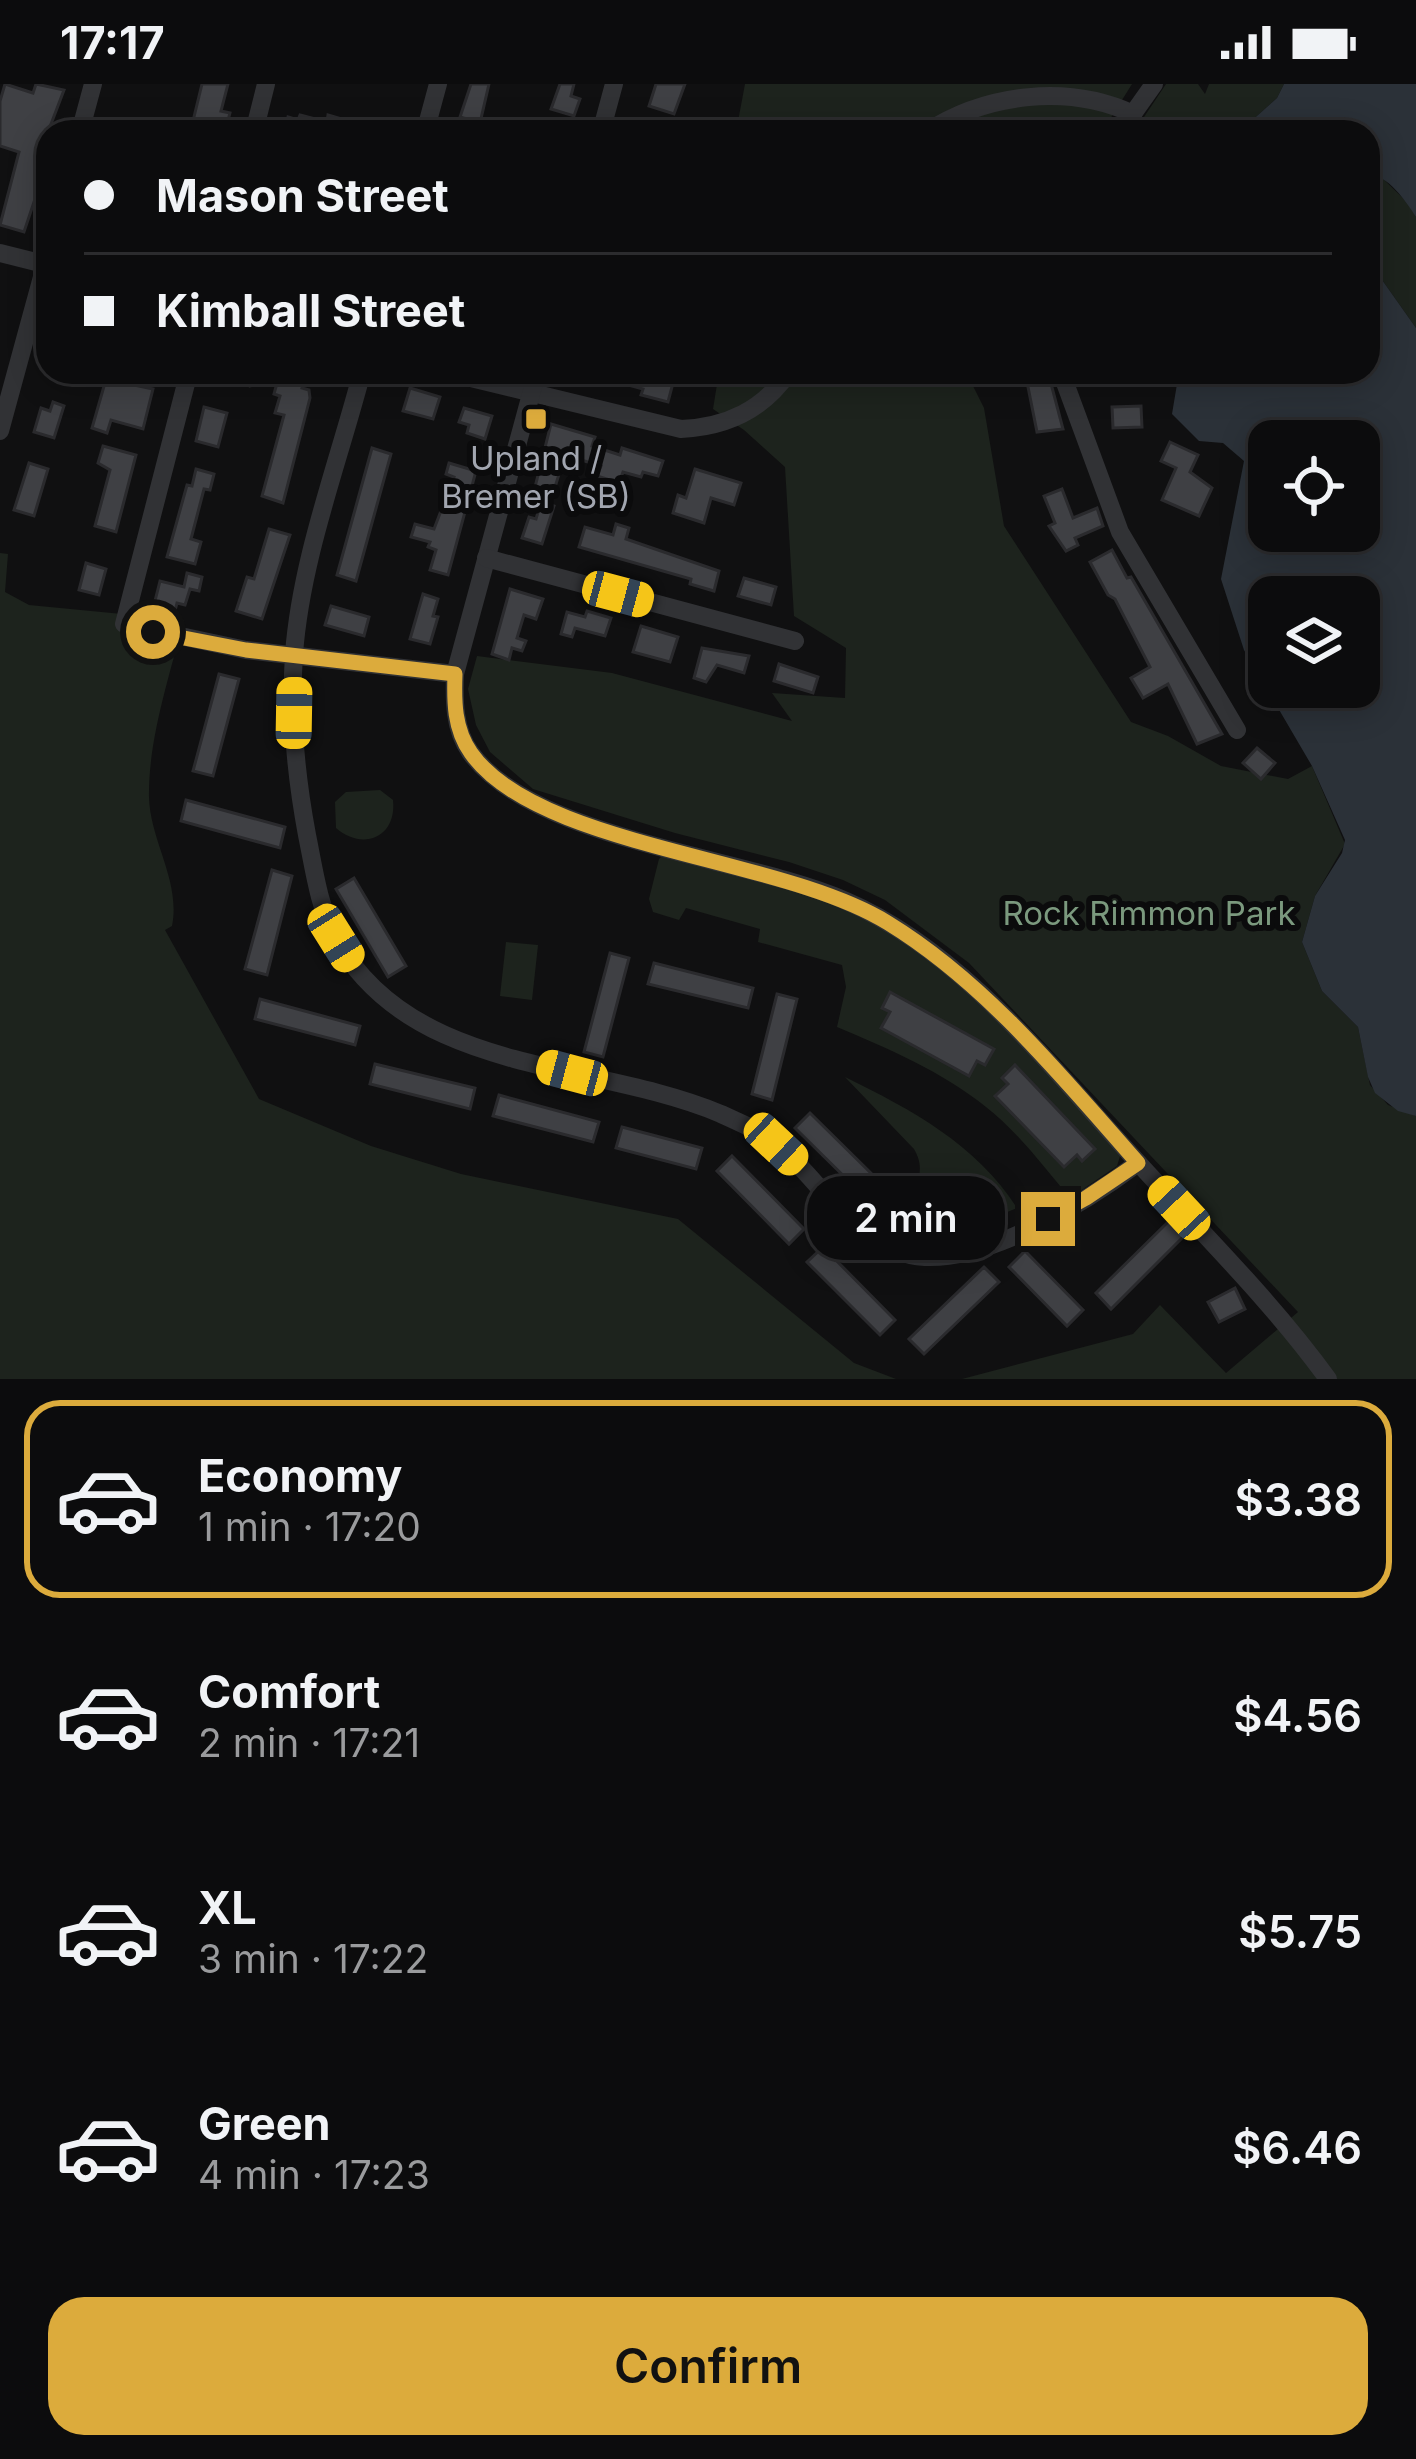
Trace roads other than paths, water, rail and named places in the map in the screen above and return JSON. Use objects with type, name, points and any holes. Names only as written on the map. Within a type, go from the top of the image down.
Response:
[{"type":"street","points":[[83,120],[93,84]]},
{"type":"street","points":[[257,120],[266,84]]},
{"type":"street","points":[[428,120],[438,84]]},
{"type":"street","points":[[604,120],[614,84]]},
{"type":"street","points":[[1129,120],[1154,84]]},
{"type":"street","points":[[951,120],[1015,96],[1090,97],[1133,114]]},
{"type":"street","points":[[0,253],[36,260]]},
{"type":"street","points":[[0,431],[36,302]]},
{"type":"street","points":[[186,384],[124,624],[225,646],[455,674]]},
{"type":"street","points":[[359,384],[308,572],[294,654],[298,772],[323,906],[354,967],[404,1015],[467,1043],[713,1111],[762,1133],[861,1229],[906,1254],[940,1256],[974,1250],[1054,1216],[1138,1163]]},
{"type":"street","points":[[490,384],[665,428],[698,428],[748,412],[780,384]]},
{"type":"street","points":[[534,384],[455,674],[460,734],[481,765],[509,788],[572,819],[789,879],[883,919],[939,958],[978,992],[1138,1163],[1278,1316],[1328,1379]]},
{"type":"street","points":[[1065,384],[1120,532],[1237,730]]},
{"type":"street","points":[[486,558],[795,641]]},
{"type":"place","name":"Upland / Bremer (SB)","points":[[536,419]]},
{"type":"park label","name":"Rock Rimmon Park","points":[[1149,913]]}]
